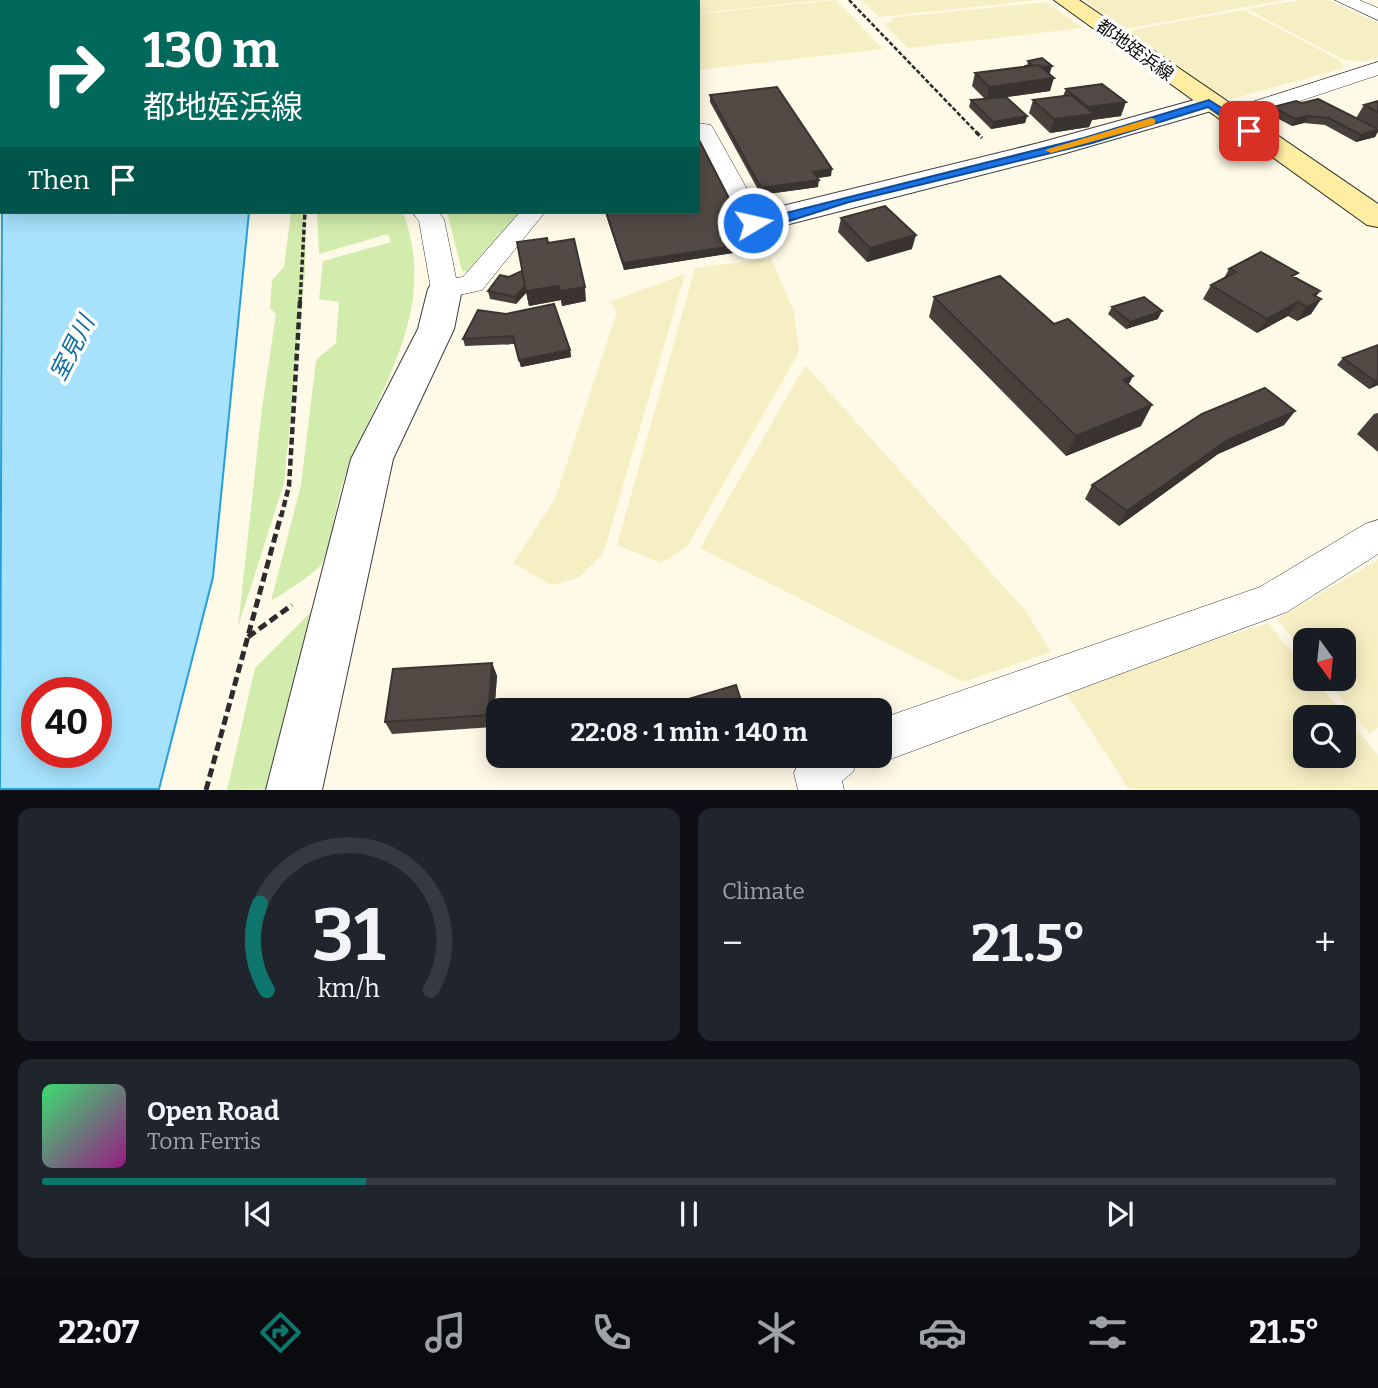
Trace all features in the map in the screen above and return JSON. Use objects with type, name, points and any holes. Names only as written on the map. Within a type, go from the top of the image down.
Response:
[{"type":"main road","name":"都地姪浜線","points":[[1065,0],[1219,110],[1375,213]]},
{"type":"street","points":[[1344,0],[1378,15]]},
{"type":"street","points":[[700,130],[703,130],[753,223],[784,218],[845,199],[1219,110],[1378,68]]},
{"type":"street","points":[[294,789],[372,459],[436,329],[446,289],[431,219],[426,214]]},
{"type":"street","points":[[446,289],[471,284],[531,214]]},
{"type":"street","points":[[892,737],[1273,600],[1378,535]]},
{"type":"street","points":[[821,789],[817,773],[823,768]]},
{"type":"path","points":[[849,0],[1004,161]]},
{"type":"path","points":[[206,789],[289,486],[305,214]]},
{"type":"shaded area","points":[[700,0],[824,0],[700,13]]},
{"type":"shaded area","points":[[836,0],[883,49],[700,70],[700,14]]},
{"type":"shaded area","points":[[861,0],[1038,0],[879,17]]},
{"type":"shaded area","points":[[1083,0],[1285,0],[1125,29]]},
{"type":"shaded area","points":[[1301,0],[1328,0],[1378,23],[1378,57],[1363,62],[1344,60],[1247,9]]},
{"type":"shaded area","points":[[1046,2],[1083,28],[908,48],[883,23],[894,22],[891,18]]},
{"type":"shaded area","points":[[1244,10],[1341,61],[1344,68],[1231,99],[1220,97],[1127,31]]},
{"type":"shaded area","points":[[771,258],[794,312],[799,352],[687,547],[661,563],[617,545],[695,268]]},
{"type":"shaded area","points":[[685,274],[603,554],[578,578],[552,585],[513,563],[555,499],[617,312],[610,302]]},
{"type":"shaded area","points":[[805,365],[1025,610],[1051,652],[963,682],[700,548]]},
{"type":"shaded area","points":[[1378,560],[1378,728],[1369,733],[1356,717],[1356,705],[1347,705],[1336,691],[1356,691],[1356,628],[1293,628],[1293,639],[1277,619]]},
{"type":"shaded area","points":[[1268,623],[1293,654],[1293,691],[1324,691],[1336,705],[1293,705],[1293,768],[1356,768],[1356,729],[1378,755],[1378,789],[1129,789],[1063,689]]},
{"type":"green space","points":[[291,214],[305,214],[305,274],[284,483],[238,627],[262,408],[276,314],[270,308],[272,280],[284,267]]},
{"type":"green space","points":[[317,214],[404,214],[413,249],[414,285],[409,319],[399,352],[342,485],[322,563],[307,577],[271,601],[301,485],[316,360],[336,343],[339,302],[319,299],[323,261],[391,242],[388,234],[319,254]]},
{"type":"green space","points":[[448,214],[523,214],[473,272],[462,271]]},
{"type":"green space","points":[[321,602],[273,789],[227,790],[255,668]]},
{"type":"water","name":"室見川","points":[[2,214],[249,214],[213,577],[159,789],[0,789]]},
{"type":"building","points":[[1042,58],[1052,66],[1025,67],[1032,65],[1028,61]]},
{"type":"building","points":[[1039,65],[1054,78],[989,87],[975,73]]},
{"type":"building","points":[[1102,84],[1126,102],[1088,107],[1066,89]]},
{"type":"building","points":[[777,87],[832,169],[813,172],[819,180],[761,188],[710,95]]},
{"type":"building","points":[[1071,95],[1094,114],[1054,119],[1033,100]]},
{"type":"building","points":[[1006,97],[1027,116],[993,122],[971,100]]},
{"type":"building","points":[[1318,99],[1378,130],[1361,135],[1329,118],[1308,116],[1295,119],[1273,107]]},
{"type":"building","points":[[1378,101],[1378,112],[1364,105]]},
{"type":"building","points":[[700,142],[752,243],[623,263],[607,214],[700,214]]},
{"type":"building","points":[[885,206],[916,235],[870,248],[841,218]]},
{"type":"building","points":[[547,238],[548,243],[574,239],[585,287],[560,291],[559,286],[526,291],[517,242]]},
{"type":"building","points":[[1261,252],[1298,273],[1292,276],[1320,291],[1313,295],[1321,299],[1307,307],[1298,302],[1267,319],[1211,285],[1236,272],[1229,269]]},
{"type":"building","points":[[522,271],[525,286],[515,297],[488,291],[500,275],[509,277]]},
{"type":"building","points":[[1000,276],[1054,324],[1068,319],[1133,376],[1123,380],[1152,405],[1076,436],[934,297]]},
{"type":"building","points":[[1144,297],[1162,311],[1130,322],[1112,307]]},
{"type":"building","points":[[554,304],[570,350],[519,360],[513,336],[463,339],[478,310],[506,314]]},
{"type":"building","points":[[1378,345],[1378,380],[1375,381],[1343,358]]},
{"type":"building","points":[[1265,388],[1295,411],[1228,440],[1127,511],[1092,485],[1202,414]]},
{"type":"building","points":[[492,663],[486,715],[385,722],[393,669]]},
{"type":"building","points":[[736,685],[740,698],[692,698]]},
{"type":"slow traffic","points":[[1051,150],[1151,121]]},
{"type":"route","points":[[753,223],[784,218],[845,199],[1088,141],[1209,104],[1249,131]]}]
